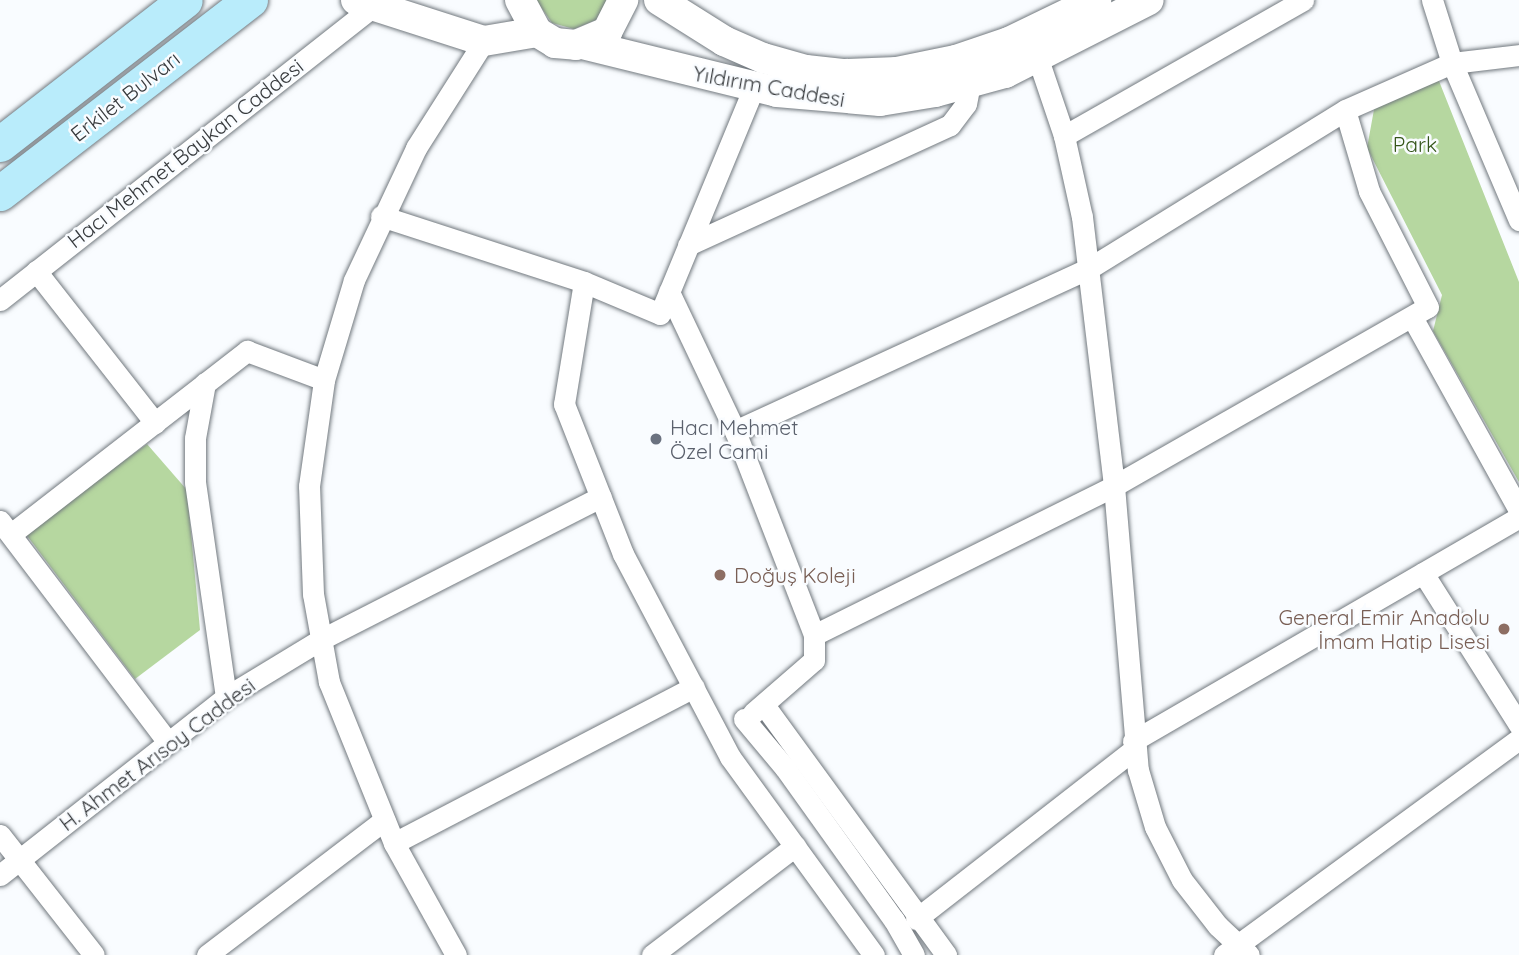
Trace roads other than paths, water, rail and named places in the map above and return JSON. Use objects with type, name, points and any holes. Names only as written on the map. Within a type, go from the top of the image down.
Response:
[{"type":"main road","name":"Erkilet Bulvarı","points":[[0,144],[185,0]]},
{"type":"main road","name":"Erkilet Bulvarı","points":[[0,192],[250,0]]},
{"type":"street","points":[[364,4],[484,41],[537,32],[520,0]]},
{"type":"street","points":[[582,44],[612,27],[623,0]]},
{"type":"street","name":"Yıldırım Caddesi","points":[[659,0],[739,48],[787,66],[826,73],[897,72],[937,65],[1054,9],[1096,0]]},
{"type":"street","name":"Yıldırım Caddesi","points":[[537,32],[562,45],[582,44],[754,87],[833,100],[880,101],[970,84],[1038,59],[1149,0]]},
{"type":"street","points":[[1064,136],[1303,0]]},
{"type":"street","points":[[1432,0],[1452,63],[1519,220]]},
{"type":"street","name":"Hacı Mehmet Baykan Caddesi","points":[[0,300],[364,4]]},
{"type":"street","points":[[456,955],[394,843],[340,714],[320,640],[311,572],[309,486],[324,380],[354,280],[381,216],[426,130],[484,41]]},
{"type":"street","points":[[734,431],[1088,270],[1345,110],[1452,63],[1519,55]]},
{"type":"street","points":[[1038,59],[1064,136],[1088,270],[1114,486],[1133,745],[1145,799],[1168,854],[1199,904],[1236,951],[1519,740]]},
{"type":"street","points":[[688,245],[950,125],[966,104],[970,84]]},
{"type":"street","points":[[381,216],[584,282],[660,314],[754,87]]},
{"type":"street","points":[[814,635],[1114,486],[1428,307],[1369,191],[1345,110]]},
{"type":"street","points":[[36,271],[155,423]]},
{"type":"street","points":[[584,282],[564,404],[623,554],[720,736],[874,955]]},
{"type":"street","points":[[669,292],[734,431],[814,635],[814,660],[764,705],[720,736]]},
{"type":"street","points":[[1412,317],[1519,510]]},
{"type":"street","points":[[168,742],[5,528],[155,423],[247,351],[324,380]]},
{"type":"street","points":[[205,383],[195,438],[195,482],[226,697]]},
{"type":"street","name":"H. Ahmet Arısoy Caddesi","points":[[0,875],[226,697],[320,640],[601,497]]},
{"type":"street","points":[[916,919],[1133,745],[1519,517]]},
{"type":"street","points":[[1423,573],[1519,725]]},
{"type":"street","points":[[394,843],[694,687]]},
{"type":"street","points":[[764,705],[916,919],[946,955]]},
{"type":"street","points":[[744,719],[793,779],[914,955]]},
{"type":"street","points":[[210,954],[384,820]]},
{"type":"street","points":[[0,835],[94,955]]},
{"type":"street","points":[[652,955],[795,846]]},
{"type":"place","name":"Hacı Mehmet Özel Cami","points":[[656,439]]},
{"type":"place","name":"Doğuş Koleji","points":[[720,575]]},
{"type":"place","name":"General Emir Anadolu İmam Hatip Lisesi","points":[[1504,629]]},
{"type":"park label","name":"Park","points":[[1415,144]]}]
